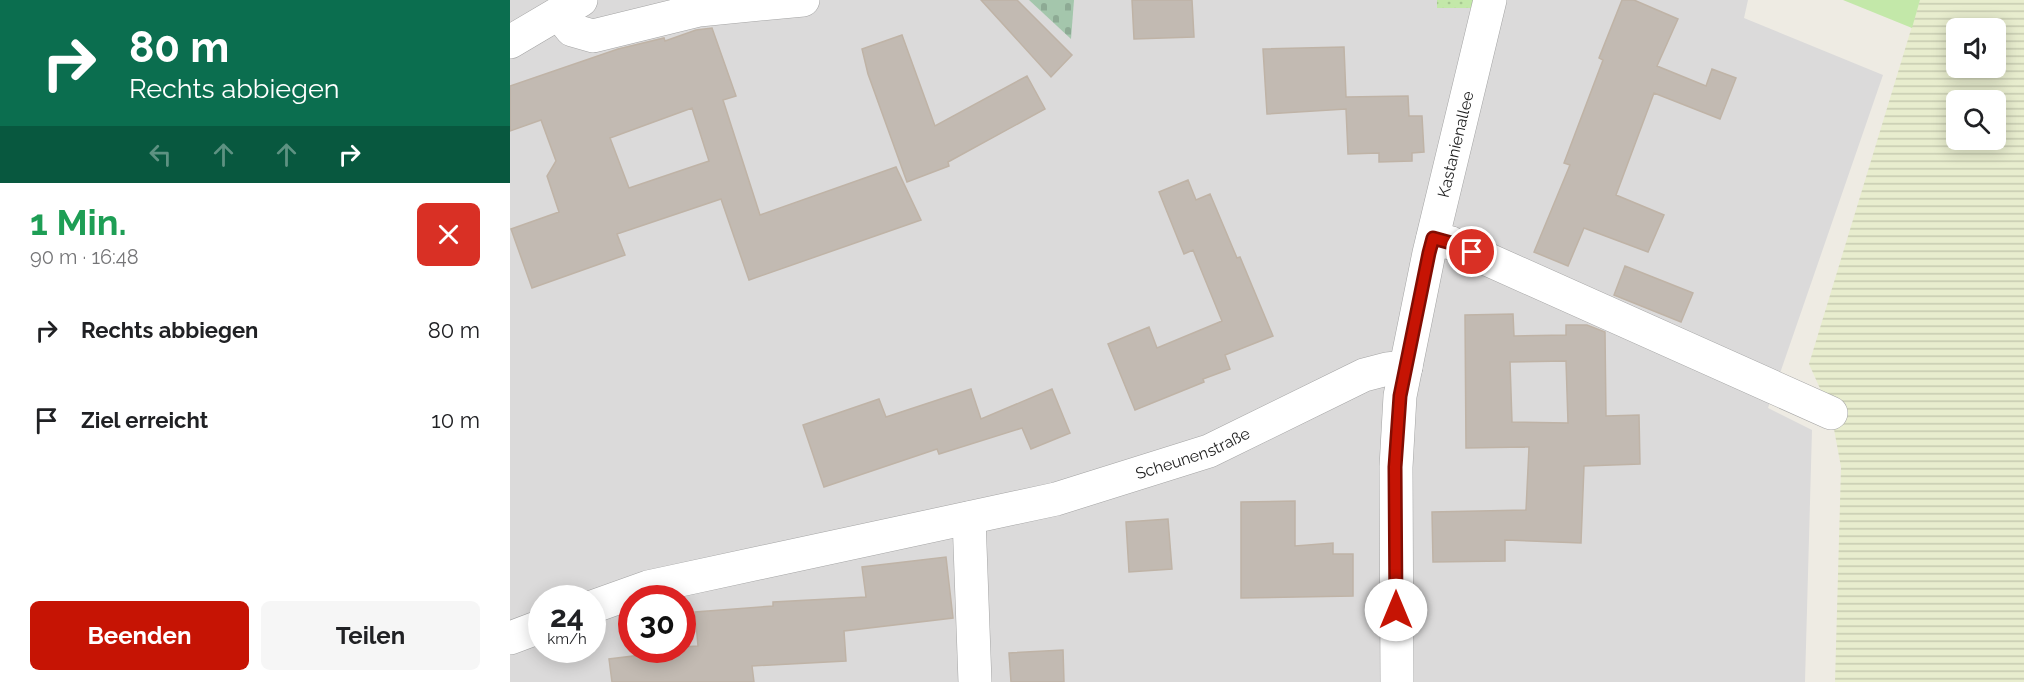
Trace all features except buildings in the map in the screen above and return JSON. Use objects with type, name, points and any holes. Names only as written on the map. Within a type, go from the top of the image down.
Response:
[{"type":"street","points":[[510,42],[570,7],[572,30],[593,36],[699,10],[803,0]]},
{"type":"street","name":"Kastanienallee","points":[[1397,682],[1395,467],[1400,396],[1433,238],[1490,0]]},
{"type":"street","points":[[1433,238],[1451,243],[1832,413]]},
{"type":"street","name":"Scheunenstraße","points":[[606,603],[648,587],[1056,499],[1209,451],[1364,375],[1406,367]]},
{"type":"street","points":[[969,518],[975,682]]},
{"type":"street","points":[[510,638],[528,631]]},
{"type":"shaded area","points":[[510,0],[1748,0],[1744,18],[1883,75],[1768,408],[1812,430],[1805,682],[510,682]]},
{"type":"green space","points":[[1029,0],[1074,0],[1071,39]]},
{"type":"green space","points":[[1437,0],[1474,0],[1472,8],[1437,8]]},
{"type":"green space","points":[[1843,0],[1920,0],[1912,28]]},
{"type":"green space","points":[[1920,0],[2024,0],[2024,682],[1835,682],[1841,467],[1831,413],[1809,364]]},
{"type":"route","points":[[1396,610],[1395,467],[1400,396],[1429,253],[1433,238],[1472,252]]}]
